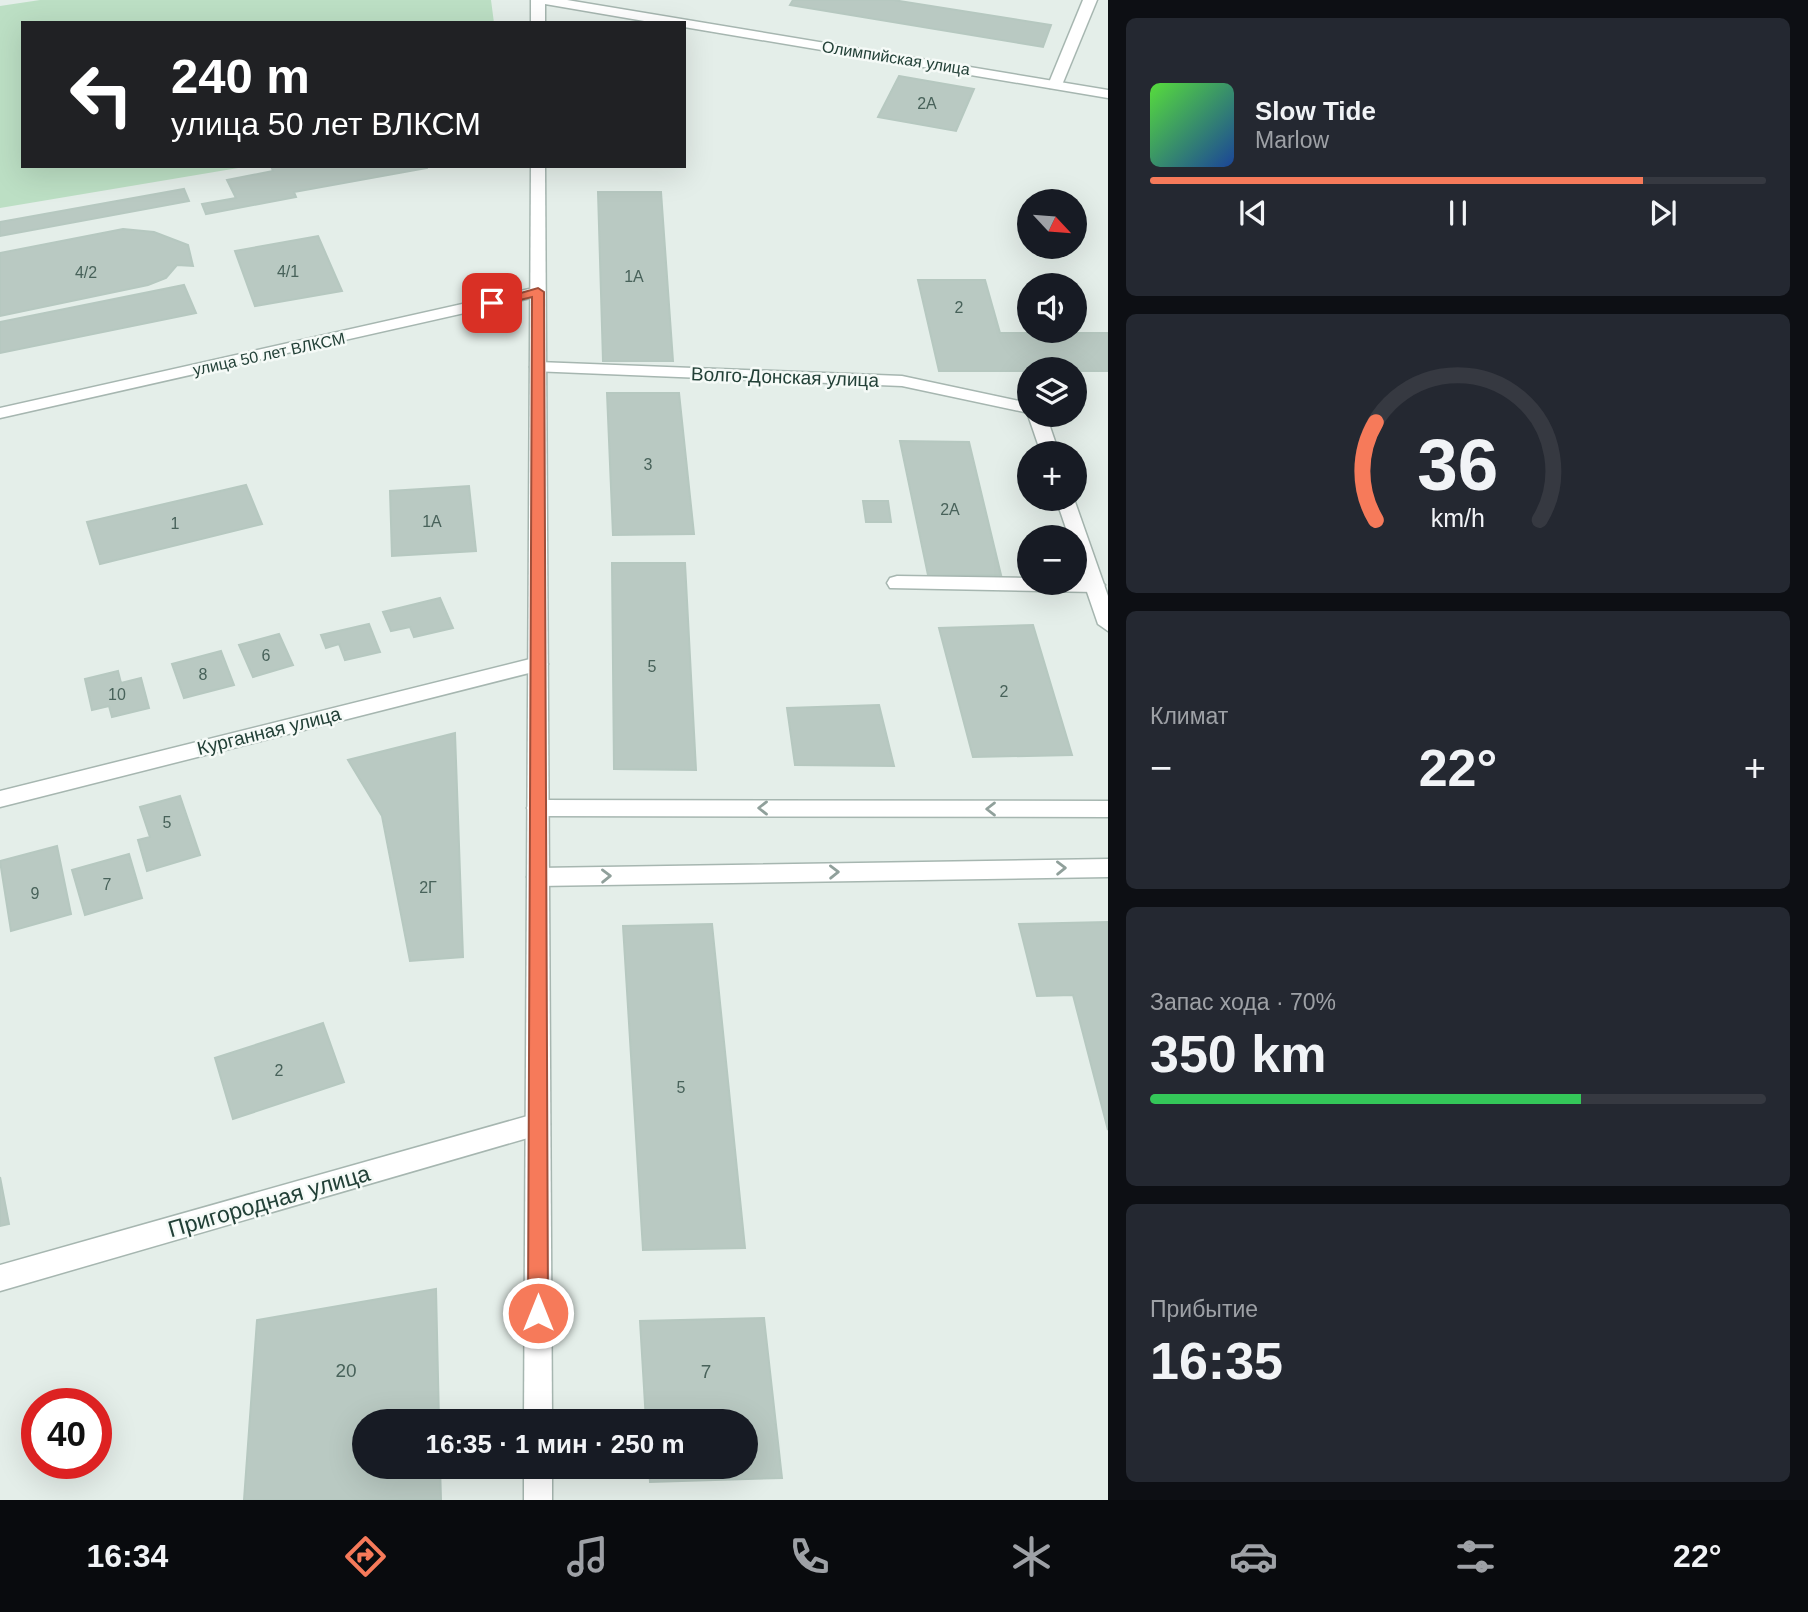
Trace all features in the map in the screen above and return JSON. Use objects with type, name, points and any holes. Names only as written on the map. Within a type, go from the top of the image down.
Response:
[{"type":"street","points":[[538,21],[541,0]]},
{"type":"street","name":"Олимпийская улица","points":[[541,0],[671,21]]},
{"type":"street","points":[[1055,85],[1090,0]]},
{"type":"street","name":"Олимпийская улица","points":[[686,24],[1108,94]]},
{"type":"street","points":[[538,168],[538,1409]]},
{"type":"street","name":"улица 50 лет ВЛКСМ","points":[[0,413],[538,292]]},
{"type":"street","name":"Волго-Донская улица","points":[[538,367],[902,381],[1017,405]]},
{"type":"street","points":[[1069,511],[1108,624]]},
{"type":"street","points":[[897,583],[1095,585]]},
{"type":"street","name":"Курганная улица","points":[[0,799],[538,664]]},
{"type":"street","points":[[538,808],[1108,809]]},
{"type":"street","points":[[538,877],[1108,868]]},
{"type":"street","name":"Пригородная улица","points":[[0,1278],[538,1124]]},
{"type":"street","points":[[538,1479],[538,1500]]},
{"type":"green space","points":[[40,0],[491,0],[494,21],[21,21],[21,168],[238,168],[0,208],[0,6]]},
{"type":"building","points":[[793,0],[893,0],[1051,25],[1043,47],[790,5]]},
{"type":"building","points":[[899,76],[974,89],[956,131],[878,117]]},
{"type":"building","points":[[272,168],[427,168],[294,192],[296,197],[206,214],[202,204],[236,198],[227,180],[273,171]]},
{"type":"building","points":[[184,189],[189,201],[0,236],[0,222]]},
{"type":"building","points":[[598,192],[661,192],[673,361],[603,361]]},
{"type":"building","points":[[123,229],[154,232],[188,245],[193,266],[177,265],[166,278],[148,285],[0,316],[0,253]]},
{"type":"building","points":[[318,236],[342,291],[255,306],[235,251]]},
{"type":"building","points":[[918,280],[985,280],[1000,333],[1017,333],[1017,343],[1087,343],[1087,333],[1108,333],[1108,371],[1087,371],[1087,357],[1017,357],[1017,371],[939,371]]},
{"type":"building","points":[[184,285],[196,313],[0,353],[0,322]]},
{"type":"building","points":[[607,393],[679,393],[694,534],[613,535]]},
{"type":"building","points":[[900,441],[969,442],[1001,575],[928,575]]},
{"type":"building","points":[[246,485],[262,524],[100,564],[87,522]]},
{"type":"building","points":[[469,486],[476,551],[392,556],[390,491]]},
{"type":"building","points":[[863,501],[888,501],[891,522],[866,522]]},
{"type":"building","points":[[612,563],[685,563],[696,770],[614,769]]},
{"type":"building","points":[[440,598],[453,628],[414,637],[410,627],[391,631],[383,612]]},
{"type":"building","points":[[369,624],[380,652],[345,660],[339,644],[326,648],[321,635]]},
{"type":"building","points":[[1033,625],[1072,755],[973,757],[939,628]]},
{"type":"building","points":[[279,634],[293,665],[253,677],[239,645]]},
{"type":"building","points":[[221,651],[234,685],[184,698],[172,664]]},
{"type":"building","points":[[118,671],[121,683],[141,678],[149,708],[112,717],[109,706],[92,710],[85,679]]},
{"type":"building","points":[[879,705],[894,766],[795,765],[787,708]]},
{"type":"building","points":[[455,733],[463,957],[410,961],[382,816],[348,760]]},
{"type":"building","points":[[180,796],[200,855],[147,871],[138,840],[150,837],[140,807]]},
{"type":"building","points":[[57,846],[71,914],[11,931],[0,861]]},
{"type":"building","points":[[129,854],[142,898],[85,915],[72,870]]},
{"type":"building","points":[[1108,922],[1108,1130],[1073,995],[1037,996],[1019,924]]},
{"type":"building","points":[[712,924],[745,1248],[643,1250],[623,926]]},
{"type":"building","points":[[323,1023],[344,1082],[233,1119],[215,1058]]},
{"type":"building","points":[[0,1177],[9,1224],[0,1226]]},
{"type":"building","points":[[436,1289],[439,1409],[352,1409],[352,1479],[440,1479],[441,1500],[244,1500],[257,1320]]},
{"type":"building","points":[[764,1318],[782,1478],[758,1479],[758,1409],[645,1409],[640,1321]]},
{"type":"building","points":[[650,1479],[749,1479],[650,1482]]},
{"type":"route","points":[[492,303],[538,292],[538,1313]]}]
